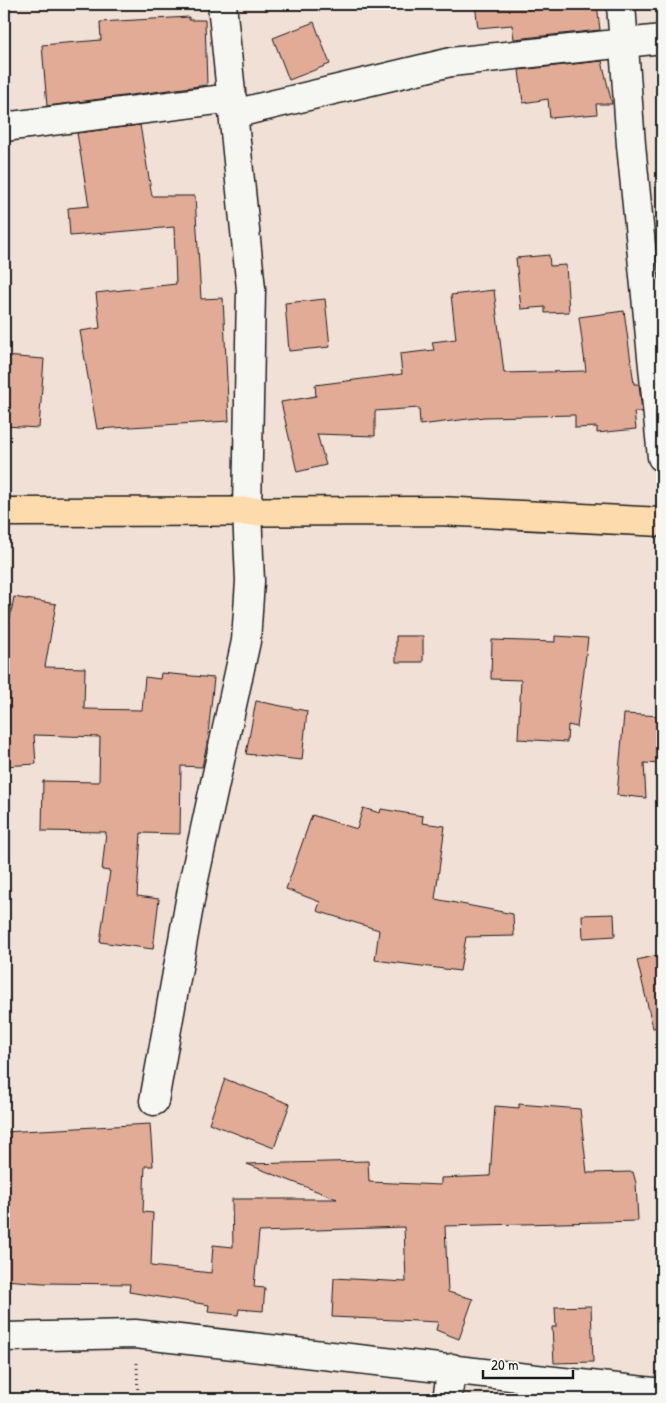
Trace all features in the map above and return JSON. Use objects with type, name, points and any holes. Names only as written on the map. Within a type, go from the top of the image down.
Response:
[{"type":"main road","points":[[4,512],[440,511],[662,522]]},
{"type":"street","points":[[154,1101],[193,884],[246,642],[250,582],[247,512],[251,289],[222,4]]},
{"type":"street","points":[[621,4],[631,145],[662,457]]},
{"type":"street","points":[[4,127],[233,106],[451,62],[662,39]]},
{"type":"street","points":[[4,1337],[135,1334],[662,1393]]},
{"type":"street","points":[[447,1399],[452,1368]]},
{"type":"path","points":[[135,1334],[138,1399]]},
{"type":"building","points":[[475,4],[597,4],[600,30],[514,39],[512,25],[478,28]]},
{"type":"building","points":[[189,17],[189,20],[205,20],[207,85],[47,106],[42,45],[101,40],[100,22]]},
{"type":"building","points":[[314,22],[330,64],[289,80],[273,38]]},
{"type":"building","points":[[602,61],[612,104],[596,104],[597,114],[550,118],[548,99],[523,103],[519,70]]},
{"type":"building","points":[[140,125],[152,196],[195,196],[201,299],[223,298],[229,421],[97,429],[80,331],[100,328],[96,293],[176,284],[174,227],[70,236],[68,208],[89,206],[77,133]]},
{"type":"building","points":[[549,255],[550,266],[566,265],[569,312],[545,313],[545,307],[521,309],[516,258]]},
{"type":"building","points":[[494,290],[504,373],[586,371],[579,317],[624,311],[634,384],[639,384],[642,412],[634,412],[636,429],[597,433],[597,427],[575,428],[575,415],[484,417],[420,425],[419,408],[375,411],[375,436],[317,434],[326,465],[297,472],[281,402],[316,396],[315,385],[402,374],[400,354],[434,350],[432,342],[456,339],[451,295]]},
{"type":"building","points":[[325,299],[330,347],[289,351],[285,303]]},
{"type":"building","points":[[4,356],[44,359],[39,428],[4,426]]},
{"type":"building","points":[[14,597],[56,604],[45,667],[85,668],[84,709],[142,710],[145,677],[160,679],[161,673],[214,678],[207,744],[202,767],[181,766],[180,834],[141,833],[137,896],[159,899],[153,949],[100,942],[110,871],[102,870],[106,832],[42,831],[43,781],[99,782],[100,737],[34,735],[36,764],[4,766],[4,617],[10,618]]},
{"type":"building","points":[[396,636],[423,636],[423,662],[396,662]]},
{"type":"building","points":[[555,636],[588,638],[577,727],[568,725],[567,742],[518,739],[521,680],[491,679],[492,640],[555,642]]},
{"type":"building","points":[[256,701],[307,711],[302,760],[246,754]]},
{"type":"building","points":[[624,714],[662,716],[662,764],[644,763],[646,798],[617,795]]},
{"type":"building","points":[[363,808],[380,813],[381,809],[423,816],[422,823],[445,826],[435,899],[513,914],[514,936],[466,937],[460,971],[375,960],[379,930],[317,911],[320,902],[286,889],[312,815],[357,829]]},
{"type":"building","points":[[614,914],[615,936],[583,938],[582,915]]},
{"type":"building","points":[[662,954],[662,1027],[653,1028],[637,960]]},
{"type":"building","points":[[225,1079],[290,1104],[274,1148],[209,1123]]},
{"type":"building","points":[[519,1104],[580,1109],[587,1173],[633,1172],[636,1183],[638,1221],[445,1226],[448,1292],[473,1299],[459,1339],[436,1330],[438,1322],[332,1317],[334,1278],[406,1282],[404,1227],[259,1232],[254,1287],[265,1288],[263,1311],[239,1309],[238,1315],[208,1312],[209,1305],[129,1292],[130,1284],[43,1283],[4,1280],[4,1132],[150,1124],[153,1166],[145,1166],[143,1212],[153,1213],[151,1266],[211,1273],[213,1245],[233,1247],[232,1199],[337,1199],[247,1164],[368,1161],[369,1182],[441,1185],[441,1178],[490,1176],[495,1106],[519,1108]]},
{"type":"building","points":[[591,1306],[593,1362],[554,1363],[552,1327],[556,1327],[555,1307]]}]
